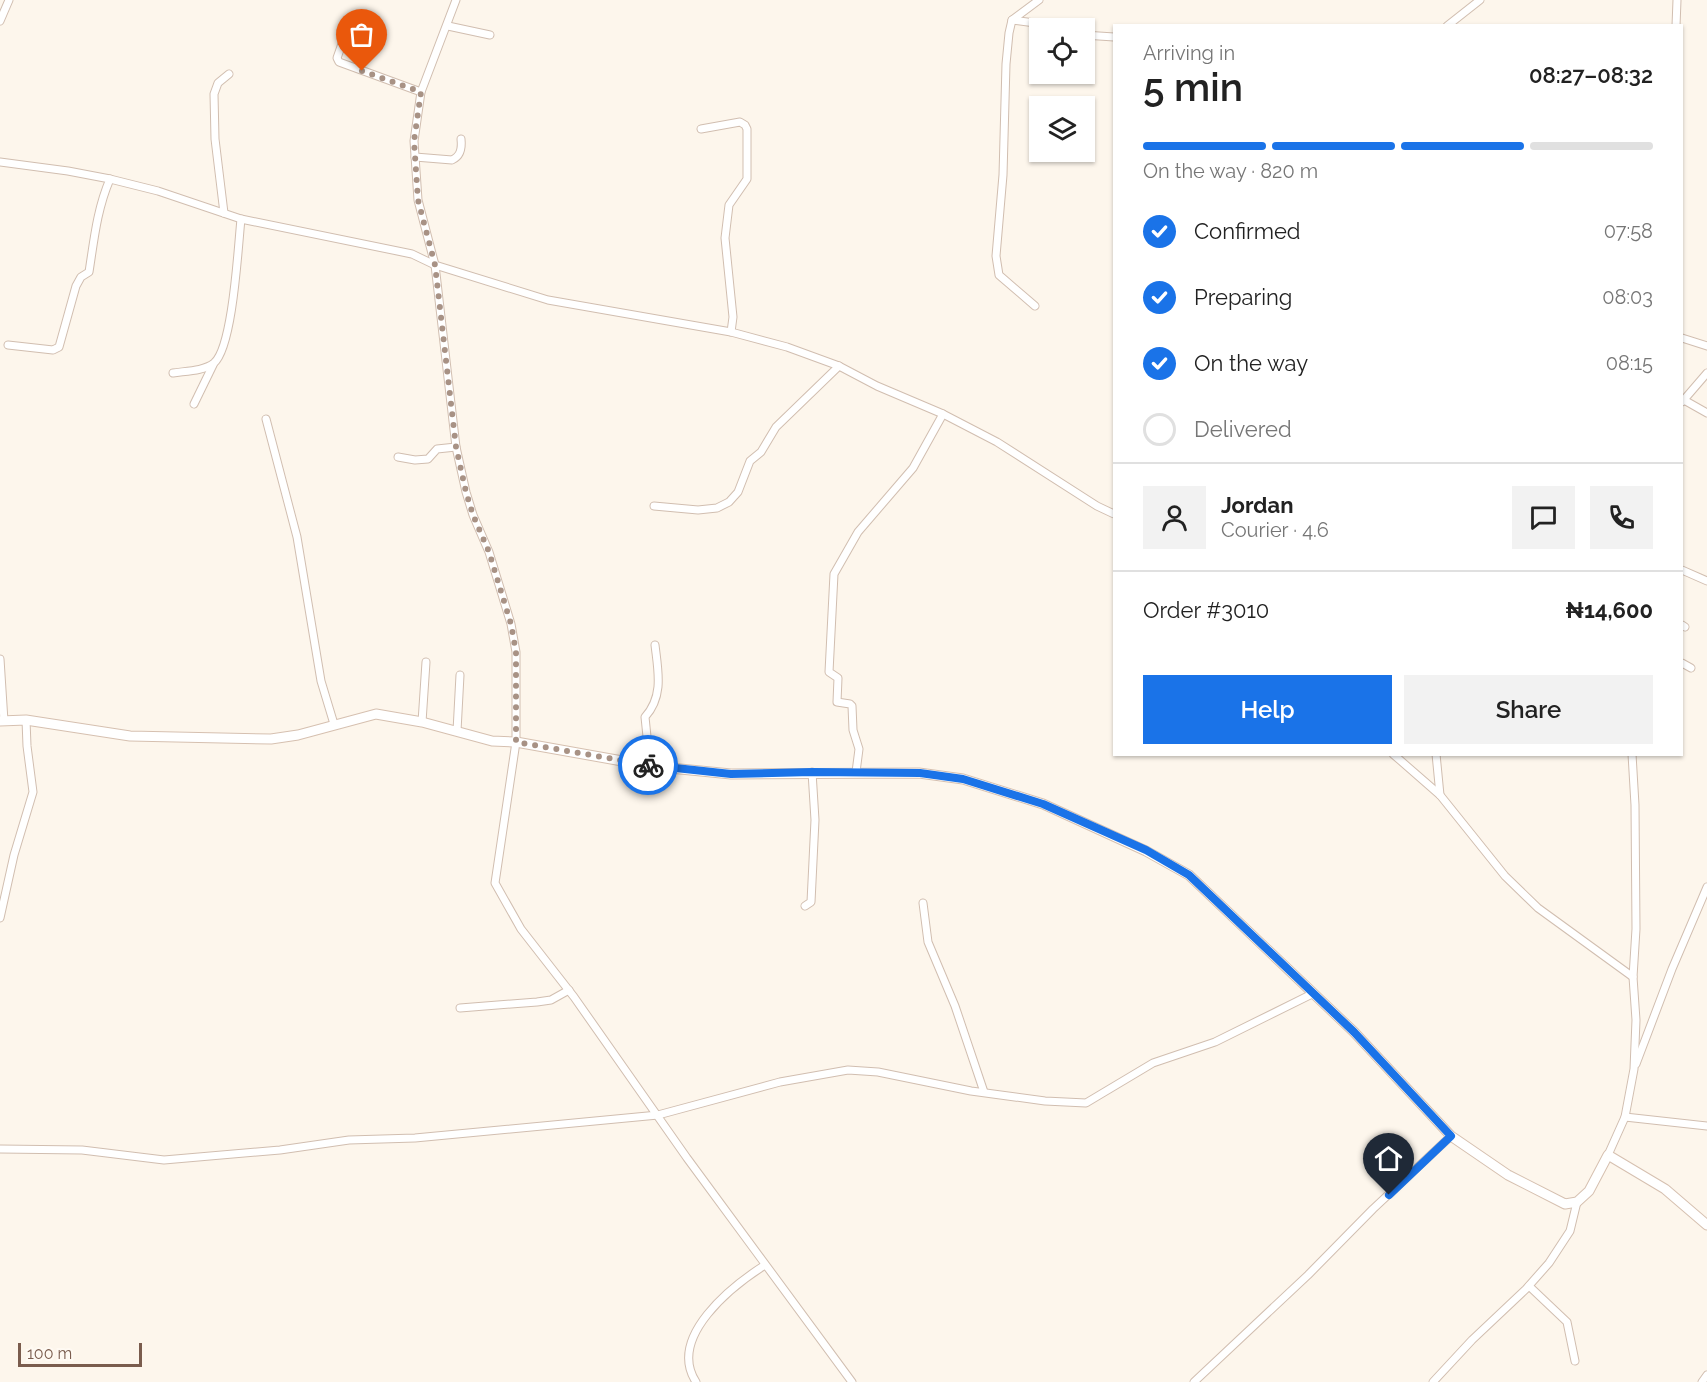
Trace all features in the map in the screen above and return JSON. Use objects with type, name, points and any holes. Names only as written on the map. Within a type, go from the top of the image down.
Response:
[{"type":"street","points":[[0,21],[9,0]]},
{"type":"street","points":[[456,0],[421,92],[416,122],[415,157],[418,200],[435,265],[456,447],[473,515],[489,552],[511,624],[516,652],[516,742],[495,883],[521,929],[568,990],[765,1265],[852,1382]]},
{"type":"street","points":[[1035,306],[999,275],[997,268],[1003,175],[1005,64],[1012,20],[1039,0]]},
{"type":"street","points":[[1450,24],[1480,0]]},
{"type":"street","points":[[1676,24],[1677,0]]},
{"type":"street","points":[[1012,20],[1029,22]]},
{"type":"street","points":[[448,26],[490,35]]},
{"type":"street","points":[[1095,35],[1113,36]]},
{"type":"street","points":[[344,38],[337,58],[339,62],[421,92]]},
{"type":"street","points":[[224,213],[215,140],[213,94],[218,83],[229,74]]},
{"type":"street","points":[[701,129],[740,122],[747,129],[747,179],[729,206],[725,238],[733,317],[732,332]]},
{"type":"street","points":[[415,157],[452,160],[460,154],[461,140]]},
{"type":"street","points":[[0,162],[110,179],[158,191],[241,219],[411,254],[435,265],[548,300],[732,332],[787,347],[838,366],[877,386],[943,414],[997,442],[1097,506],[1113,514]]},
{"type":"street","points":[[8,345],[53,350],[59,348],[76,286],[81,277],[89,272],[101,199],[110,179]]},
{"type":"street","points":[[194,404],[220,354],[230,319],[241,219]]},
{"type":"street","points":[[1683,338],[1707,346]]},
{"type":"street","points":[[173,373],[206,368],[215,363]]},
{"type":"street","points":[[654,506],[698,510],[717,508],[729,502],[738,492],[750,461],[761,452],[776,427],[838,366]]},
{"type":"street","points":[[1683,400],[1707,373]]},
{"type":"street","points":[[1683,402],[1707,414]]},
{"type":"street","points":[[856,772],[860,749],[853,730],[852,706],[837,702],[838,678],[829,672],[834,574],[858,532],[913,468],[943,414]]},
{"type":"street","points":[[266,419],[297,537],[321,681],[334,724]]},
{"type":"street","points":[[398,457],[415,460],[428,459],[435,450],[456,447]]},
{"type":"street","points":[[1683,570],[1707,581]]},
{"type":"street","points":[[650,766],[645,717],[652,708],[658,692],[659,679],[655,645]]},
{"type":"street","points":[[0,659],[2,721],[26,720],[130,736],[271,739],[298,735],[376,714],[422,722],[492,741],[516,742],[650,766],[731,774],[920,773],[963,779],[1043,804],[1146,850],[1189,875],[1354,1032],[1451,1136],[1508,1175],[1564,1204],[1577,1202],[1589,1191],[1608,1155],[1625,1117],[1634,1069],[1636,1020],[1633,977],[1636,928],[1632,756]]},
{"type":"street","points":[[422,722],[426,662]]},
{"type":"street","points":[[1683,664],[1691,668]]},
{"type":"street","points":[[457,731],[460,675]]},
{"type":"street","points":[[0,918],[14,855],[33,792],[26,720]]},
{"type":"street","points":[[1396,756],[1440,795],[1505,876],[1538,908],[1633,977]]},
{"type":"street","points":[[1436,756],[1440,795]]},
{"type":"street","points":[[805,906],[811,902],[813,879],[815,820],[812,772]]},
{"type":"street","points":[[1634,1069],[1672,969],[1707,887]]},
{"type":"street","points":[[923,903],[928,942],[955,1006],[984,1092]]},
{"type":"street","points":[[460,1008],[551,1000],[568,990]]},
{"type":"street","points":[[0,1149],[82,1150],[164,1160],[280,1150],[349,1140],[415,1138],[658,1115],[771,1085],[848,1070],[878,1072],[1045,1101],[1086,1103],[1153,1063],[1215,1042],[1312,994]]},
{"type":"street","points":[[1625,1117],[1707,1126]]},
{"type":"street","points":[[1194,1382],[1451,1136]]},
{"type":"street","points":[[1608,1155],[1665,1189],[1707,1225]]},
{"type":"street","points":[[1433,1382],[1472,1340],[1529,1286],[1556,1254],[1570,1231],[1577,1202]]},
{"type":"street","points":[[696,1382],[688,1363],[691,1344],[712,1306],[740,1281],[765,1265]]},
{"type":"street","points":[[1529,1286],[1567,1322],[1575,1361]]},
{"type":"street","points":[[1702,1382],[1707,1375]]},
{"type":"way so far","points":[[362,71],[421,92],[414,141],[418,200],[435,265],[456,447],[473,515],[489,552],[511,624],[516,652],[516,742],[648,765]]},
{"type":"route","points":[[648,765],[731,774],[920,773],[963,779],[1043,804],[1146,850],[1189,875],[1328,1010],[1354,1032],[1451,1136],[1389,1195]]}]
